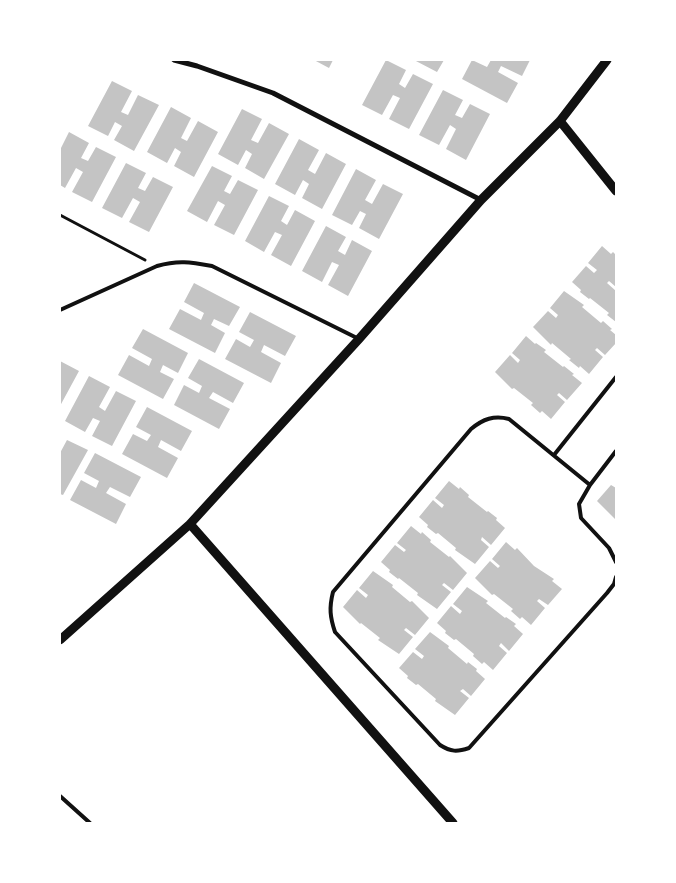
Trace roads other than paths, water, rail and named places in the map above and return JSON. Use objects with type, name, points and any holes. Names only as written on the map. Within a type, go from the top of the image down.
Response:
[{"type":"street","points":[[174,60],[198,66],[273,93],[481,200]]},
{"type":"street","points":[[60,640],[190,524],[360,339],[481,200],[560,121],[607,60]]},
{"type":"street","points":[[560,121],[616,191]]},
{"type":"street","points":[[190,524],[453,823]]},
{"type":"lane","points":[[60,310],[157,266],[173,262],[190,262],[212,266],[360,339]]},
{"type":"lane","points":[[554,454],[616,377]]},
{"type":"lane","points":[[590,485],[509,418],[500,416],[481,421],[471,429],[333,592],[330,617],[335,632],[440,745],[449,751],[459,751],[469,748],[607,593],[614,584],[616,577]]},
{"type":"lane","points":[[616,451],[578,504],[581,518],[609,548],[616,562]]},
{"type":"lane","points":[[60,796],[90,823]]}]
